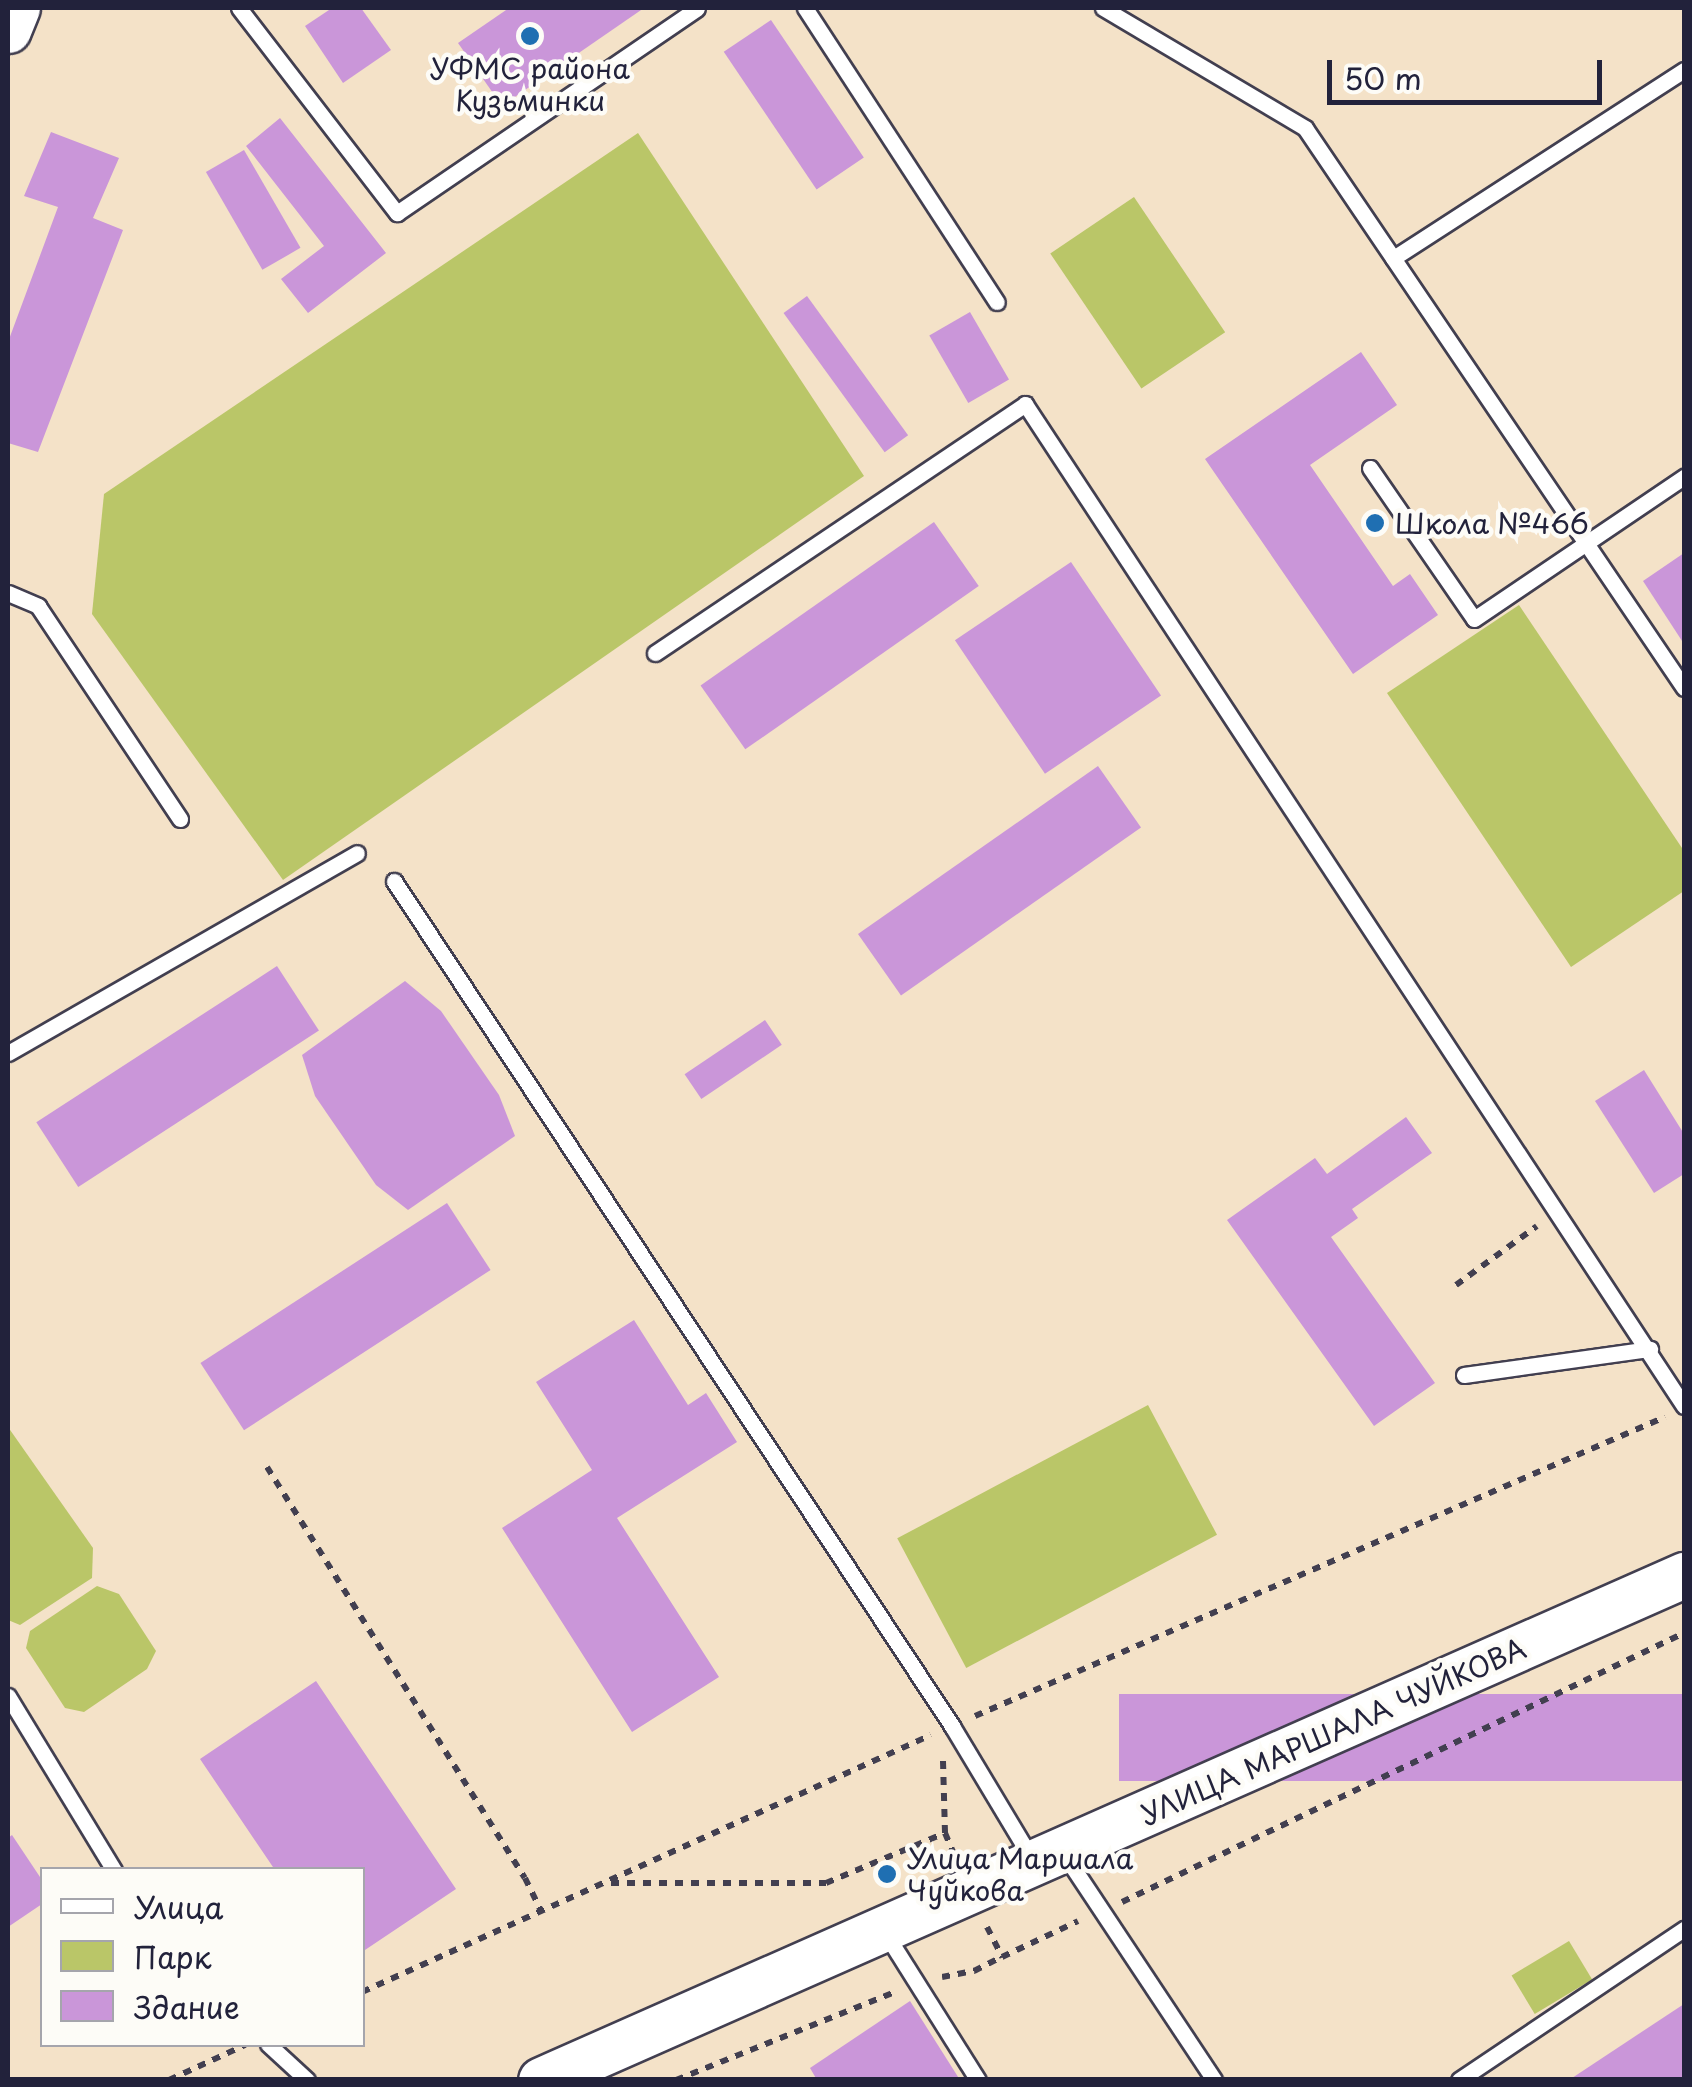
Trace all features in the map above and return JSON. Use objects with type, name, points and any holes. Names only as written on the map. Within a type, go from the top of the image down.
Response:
[{"type":"street","points":[[8,30],[17,8]]},
{"type":"street","name":"УЛИЦА МАРШАЛА ЧУЙКОВА","points":[[541,2080],[1684,1575]]},
{"type":"lane","points":[[240,8],[397,213],[697,8]]},
{"type":"lane","points":[[805,8],[998,302]]},
{"type":"lane","points":[[1103,8],[1305,128],[1684,688]]},
{"type":"lane","points":[[1393,258],[1684,70]]},
{"type":"lane","points":[[655,653],[1025,404],[1559,1210],[1684,1406]]},
{"type":"lane","points":[[1370,468],[1474,619],[1684,477]]},
{"type":"lane","points":[[8,594],[38,606],[180,819]]},
{"type":"lane","points":[[8,1053],[357,853]]},
{"type":"lane","points":[[394,882],[947,1728],[1048,1856],[1100,1911],[1214,2080]]},
{"type":"lane","points":[[1464,1375],[1650,1349]]},
{"type":"lane","points":[[8,1696],[112,1867]]},
{"type":"lane","points":[[1459,2080],[1684,1929]]},
{"type":"lane","points":[[882,1930],[978,2080]]},
{"type":"lane","points":[[271,2047],[306,2080]]},
{"type":"path","points":[[1456,1286],[1559,1210]]},
{"type":"path","points":[[365,1991],[947,1728],[1668,1416]]},
{"type":"path","points":[[267,1467],[525,1878],[541,1911]]},
{"type":"path","points":[[676,2080],[918,1982],[974,1970],[1684,1633]]},
{"type":"path","points":[[947,1728],[945,1833],[957,1861]]},
{"type":"path","points":[[604,1883],[826,1883],[945,1833]]},
{"type":"path","points":[[979,1911],[1002,1957]]},
{"type":"path","points":[[169,2080],[240,2047]]},
{"type":"green space","points":[[638,133],[864,476],[283,880],[92,614],[104,494]]},
{"type":"green space","points":[[1134,197],[1225,332],[1141,389],[1050,253]]},
{"type":"green space","points":[[1519,605],[1684,851],[1684,891],[1571,967],[1387,693]]},
{"type":"green space","points":[[1148,1405],[1217,1535],[966,1668],[897,1538]]},
{"type":"green space","points":[[8,1427],[93,1548],[92,1578],[20,1625],[8,1620]]},
{"type":"green space","points":[[97,1586],[119,1594],[156,1651],[147,1669],[84,1712],[65,1708],[26,1648],[30,1631]]},
{"type":"green space","points":[[1569,1941],[1592,1980],[1535,2014],[1512,1976]]},
{"type":"building","points":[[332,8],[361,8],[391,50],[343,83],[305,26]]},
{"type":"building","points":[[509,8],[644,8],[502,106],[458,43]]},
{"type":"building","points":[[771,20],[864,158],[817,189],[724,52]]},
{"type":"building","points":[[280,118],[386,253],[308,313],[281,279],[324,246],[246,146]]},
{"type":"building","points":[[51,132],[119,158],[93,218],[123,230],[38,452],[8,443],[8,342],[58,207],[24,196]]},
{"type":"building","points":[[244,150],[300,248],[262,270],[206,172]]},
{"type":"building","points":[[807,296],[908,435],[885,452],[784,313]]},
{"type":"building","points":[[970,312],[1009,380],[968,403],[929,336]]},
{"type":"building","points":[[1361,352],[1397,405],[1310,465],[1393,586],[1410,574],[1438,615],[1353,674],[1205,459]]},
{"type":"building","points":[[934,522],[979,586],[745,749],[701,685]]},
{"type":"building","points":[[1684,553],[1684,644],[1643,581]]},
{"type":"building","points":[[1071,562],[1161,695],[1045,774],[955,640]]},
{"type":"building","points":[[1098,766],[1141,827],[901,995],[858,934]]},
{"type":"building","points":[[277,966],[319,1031],[78,1187],[36,1122]]},
{"type":"building","points":[[405,981],[441,1011],[499,1095],[515,1136],[408,1210],[376,1185],[315,1096],[302,1055]]},
{"type":"building","points":[[765,1020],[782,1045],[701,1099],[685,1074]]},
{"type":"building","points":[[1644,1070],[1684,1134],[1684,1174],[1654,1193],[1595,1101]]},
{"type":"building","points":[[1406,1117],[1432,1153],[1352,1209],[1358,1218],[1331,1237],[1435,1383],[1374,1426],[1227,1220],[1315,1158],[1327,1174]]},
{"type":"building","points":[[447,1203],[491,1270],[244,1430],[200,1363]]},
{"type":"building","points":[[634,1320],[688,1405],[706,1393],[737,1442],[617,1518],[719,1677],[632,1732],[502,1528],[592,1470],[536,1382]]},
{"type":"building","points":[[316,1681],[456,1889],[365,1950],[365,1867],[273,1867],[200,1759]]},
{"type":"building","points":[[1119,1694],[1684,1694],[1684,1781],[1119,1781]]},
{"type":"building","points":[[12,1835],[40,1877],[40,1905],[8,1927],[8,1838]]},
{"type":"building","points":[[910,2001],[960,2080],[817,2080],[810,2068]]},
{"type":"building","points":[[1684,2004],[1684,2080],[1569,2080],[1634,2037]]},
{"type":"place","name":"УФМС района Кузьминки","points":[[530,36]]},
{"type":"place","name":"Школа №466","points":[[1375,523]]},
{"type":"place","name":"Улица Маршала Чуйкова","points":[[887,1874]]}]
